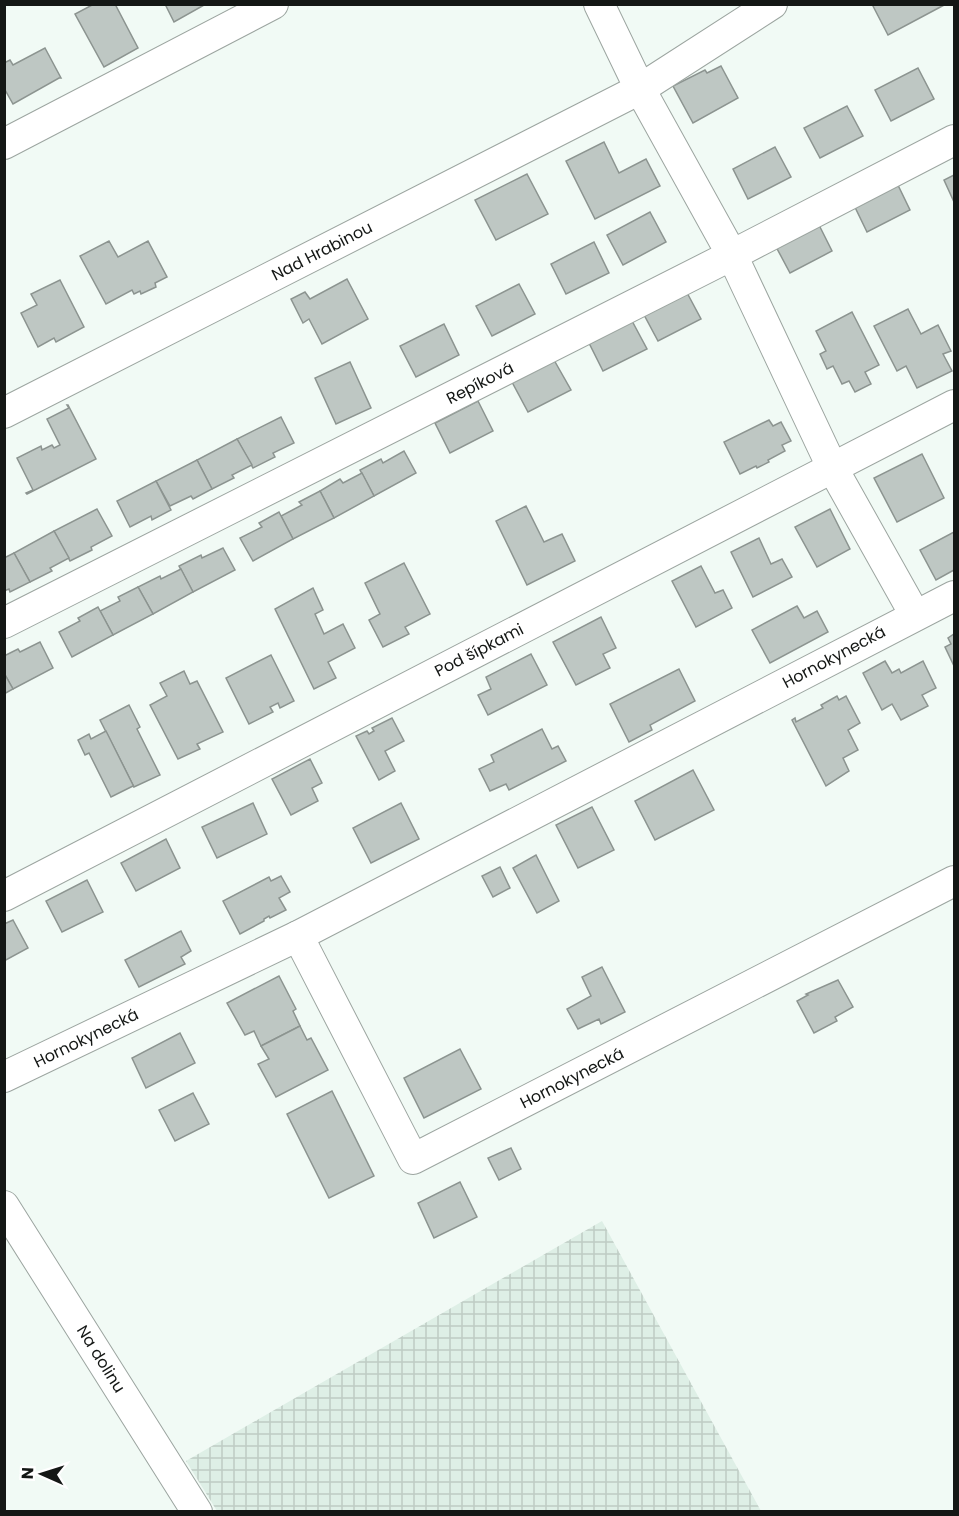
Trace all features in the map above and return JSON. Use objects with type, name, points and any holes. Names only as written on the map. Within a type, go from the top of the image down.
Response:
[{"type":"street","points":[[4,144],[273,4]]},
{"type":"street","points":[[599,4],[640,89],[732,255],[832,467],[915,615]]},
{"type":"street","name":"Nad Hrabinou","points":[[4,413],[640,89],[769,5]]},
{"type":"street","name":"Repíková","points":[[4,623],[732,255],[954,140]]},
{"type":"street","name":"Pod šípkami","points":[[4,896],[954,405]]},
{"type":"street","name":"Hornokynecká","points":[[4,1077],[298,936],[954,596]]},
{"type":"street","name":"Hornokynecká","points":[[298,936],[413,1159],[954,881]]},
{"type":"street","name":"Na dolinu","points":[[4,1206],[197,1512]]},
{"type":"shaded area","points":[[602,1221],[761,1511],[217,1511],[186,1461]]},
{"type":"building","points":[[94,4],[115,4],[138,48],[104,67],[75,14]]},
{"type":"building","points":[[165,4],[206,4],[174,22]]},
{"type":"building","points":[[876,4],[946,4],[888,35],[873,6]]},
{"type":"building","points":[[45,48],[61,78],[13,104],[4,88],[4,63],[10,60],[13,65]]},
{"type":"building","points":[[721,66],[738,98],[693,123],[673,86],[705,70],[707,73]]},
{"type":"building","points":[[918,68],[934,99],[891,121],[875,90]]},
{"type":"building","points":[[847,106],[863,136],[820,158],[804,128]]},
{"type":"building","points":[[604,142],[619,173],[646,159],[660,186],[595,219],[566,161]]},
{"type":"building","points":[[775,147],[791,177],[748,199],[733,169]]},
{"type":"building","points":[[527,174],[548,214],[496,240],[475,200]]},
{"type":"building","points":[[954,175],[954,202],[944,180]]},
{"type":"building","points":[[895,179],[910,210],[867,232],[852,201]]},
{"type":"building","points":[[650,212],[666,242],[623,265],[607,235]]},
{"type":"building","points":[[817,221],[832,251],[790,273],[774,243]]},
{"type":"building","points":[[109,241],[118,257],[148,241],[167,277],[155,283],[156,287],[141,294],[140,291],[134,294],[132,290],[106,304],[80,256]]},
{"type":"building","points":[[594,242],[609,273],[566,294],[551,264]]},
{"type":"building","points":[[347,279],[368,319],[322,344],[309,319],[303,323],[291,299],[305,292],[310,299]]},
{"type":"building","points":[[60,280],[84,327],[56,342],[54,338],[38,347],[21,313],[37,305],[31,294]]},
{"type":"building","points":[[519,284],[535,314],[492,336],[476,306]]},
{"type":"building","points":[[685,289],[701,319],[658,341],[642,311]]},
{"type":"building","points":[[908,309],[921,334],[938,325],[951,351],[943,354],[952,371],[917,388],[906,366],[897,371],[874,326]]},
{"type":"building","points":[[852,312],[879,365],[865,372],[871,384],[855,392],[849,381],[842,384],[833,366],[827,369],[820,354],[826,351],[816,331]]},
{"type":"building","points":[[631,319],[647,349],[603,371],[588,341]]},
{"type":"building","points":[[444,324],[459,355],[416,377],[400,346]]},
{"type":"building","points":[[554,360],[571,390],[528,412],[512,382]]},
{"type":"building","points":[[350,362],[371,408],[336,424],[315,378]]},
{"type":"building","points":[[478,401],[493,431],[450,453],[435,423]]},
{"type":"building","points":[[68,405],[96,459],[27,494],[33,490],[17,458],[41,446],[42,450],[52,445],[54,448],[60,445],[47,419],[69,408]]},
{"type":"building","points":[[281,417],[294,443],[273,453],[275,457],[253,468],[237,439]]},
{"type":"building","points":[[769,420],[773,426],[781,422],[791,441],[782,445],[785,451],[768,460],[769,462],[740,474],[724,442]]},
{"type":"building","points":[[237,439],[252,465],[232,475],[234,478],[212,489],[197,460]]},
{"type":"building","points":[[404,451],[416,473],[374,496],[360,470],[381,459],[383,463]]},
{"type":"building","points":[[922,454],[944,498],[897,522],[874,478]]},
{"type":"building","points":[[197,460],[212,489],[193,499],[191,496],[170,506],[156,481]]},
{"type":"building","points":[[362,473],[374,496],[334,518],[320,491],[340,479],[343,483]]},
{"type":"building","points":[[156,481],[171,510],[152,520],[151,516],[130,527],[117,501]]},
{"type":"building","points":[[320,491],[334,518],[293,539],[281,516],[302,505],[299,502]]},
{"type":"building","points":[[526,506],[544,542],[562,534],[575,561],[527,585],[496,521]]},
{"type":"building","points":[[97,509],[112,536],[91,547],[92,550],[70,561],[54,531]]},
{"type":"building","points":[[830,509],[850,549],[817,567],[795,527]]},
{"type":"building","points":[[279,512],[293,539],[253,561],[240,538],[262,527],[259,523]]},
{"type":"building","points":[[54,531],[69,558],[50,568],[52,571],[30,582],[14,553]]},
{"type":"building","points":[[954,532],[954,570],[936,580],[920,550]]},
{"type":"building","points":[[759,538],[771,564],[782,559],[792,577],[753,597],[731,552]]},
{"type":"building","points":[[223,548],[235,570],[193,592],[179,566],[201,555],[202,558]]},
{"type":"building","points":[[14,553],[30,582],[10,592],[9,589],[4,591],[4,558]]},
{"type":"building","points":[[404,563],[430,614],[405,627],[409,634],[383,647],[369,620],[380,614],[365,583]]},
{"type":"building","points":[[701,566],[715,593],[723,590],[732,608],[696,627],[672,581]]},
{"type":"building","points":[[181,569],[193,592],[153,614],[138,587]]},
{"type":"building","points":[[138,587],[153,614],[113,635],[100,611],[120,601],[118,597]]},
{"type":"building","points":[[313,588],[323,610],[315,614],[324,634],[343,624],[355,648],[328,662],[336,678],[314,689],[275,609]]},
{"type":"building","points":[[797,606],[804,618],[817,611],[828,632],[770,663],[752,630]]},
{"type":"building","points":[[98,607],[113,635],[72,657],[59,632],[80,621],[78,618]]},
{"type":"building","points":[[601,617],[616,648],[603,654],[610,668],[576,685],[553,642]]},
{"type":"building","points":[[954,634],[954,666],[945,647],[951,644],[948,638]]},
{"type":"building","points":[[40,642],[53,668],[13,689],[4,673],[4,656],[18,649],[20,652]]},
{"type":"building","points":[[531,654],[547,685],[488,715],[478,695],[491,689],[486,677]]},
{"type":"building","points":[[271,655],[294,701],[280,708],[278,703],[270,707],[273,712],[249,724],[226,678]]},
{"type":"building","points":[[885,661],[892,673],[899,669],[901,673],[923,661],[936,688],[922,695],[928,706],[901,720],[892,704],[882,710],[863,673]]},
{"type":"building","points":[[679,669],[695,701],[650,725],[652,730],[629,742],[610,704]]},
{"type":"building","points":[[184,671],[190,684],[197,681],[223,732],[197,744],[200,749],[178,759],[150,705],[167,696],[160,683]]},
{"type":"building","points":[[4,673],[13,689],[4,694]]},
{"type":"building","points":[[837,696],[839,700],[846,696],[860,723],[848,730],[858,750],[843,758],[849,771],[826,786],[792,720],[795,718],[796,722],[823,708],[821,705]]},
{"type":"building","points":[[129,705],[140,727],[137,729],[160,775],[134,787],[100,720]]},
{"type":"building","points":[[392,718],[404,741],[385,751],[395,771],[379,780],[356,736],[367,731],[369,734],[374,731],[372,728]]},
{"type":"building","points":[[542,729],[552,749],[558,746],[566,761],[509,790],[506,784],[490,791],[479,769],[494,762],[491,755]]},
{"type":"building","points":[[106,731],[134,787],[111,797],[89,753],[85,755],[78,740],[89,734],[91,739]]},
{"type":"building","points":[[310,759],[322,783],[312,788],[318,801],[291,815],[272,779]]},
{"type":"building","points":[[693,770],[714,810],[655,840],[635,801]]},
{"type":"building","points":[[253,803],[267,834],[217,858],[202,827]]},
{"type":"building","points":[[401,803],[419,839],[371,863],[353,828]]},
{"type":"building","points":[[592,807],[614,850],[578,868],[556,825]]},
{"type":"building","points":[[166,839],[180,868],[136,891],[121,863]]},
{"type":"building","points":[[536,855],[559,901],[537,913],[513,868]]},
{"type":"building","points":[[500,867],[510,888],[493,897],[482,876]]},
{"type":"building","points":[[281,876],[290,892],[279,898],[286,910],[270,918],[269,916],[240,934],[223,901],[269,877],[271,881]]},
{"type":"building","points":[[87,880],[103,912],[62,932],[46,901]]},
{"type":"building","points":[[13,920],[28,948],[4,961],[4,924]]},
{"type":"building","points":[[181,931],[191,951],[181,957],[185,964],[139,987],[125,960]]},
{"type":"building","points":[[602,967],[625,1012],[601,1024],[599,1019],[578,1029],[567,1009],[591,996],[582,977]]},
{"type":"building","points":[[279,976],[296,1009],[293,1011],[300,1026],[261,1046],[254,1031],[245,1035],[227,1003]]},
{"type":"building","points":[[838,980],[853,1007],[835,1017],[837,1021],[814,1033],[797,1001],[808,995],[806,994]]},
{"type":"building","points":[[300,1026],[307,1040],[311,1038],[328,1070],[276,1097],[258,1064],[269,1059],[261,1046]]},
{"type":"building","points":[[180,1033],[195,1063],[146,1088],[132,1058]]},
{"type":"building","points":[[460,1049],[481,1089],[424,1118],[404,1078]]},
{"type":"building","points":[[332,1091],[374,1176],[329,1198],[287,1114]]},
{"type":"building","points":[[193,1093],[209,1124],[175,1141],[159,1110]]},
{"type":"building","points":[[511,1148],[521,1169],[499,1180],[488,1158]]},
{"type":"building","points":[[460,1182],[477,1217],[434,1238],[418,1203]]}]
